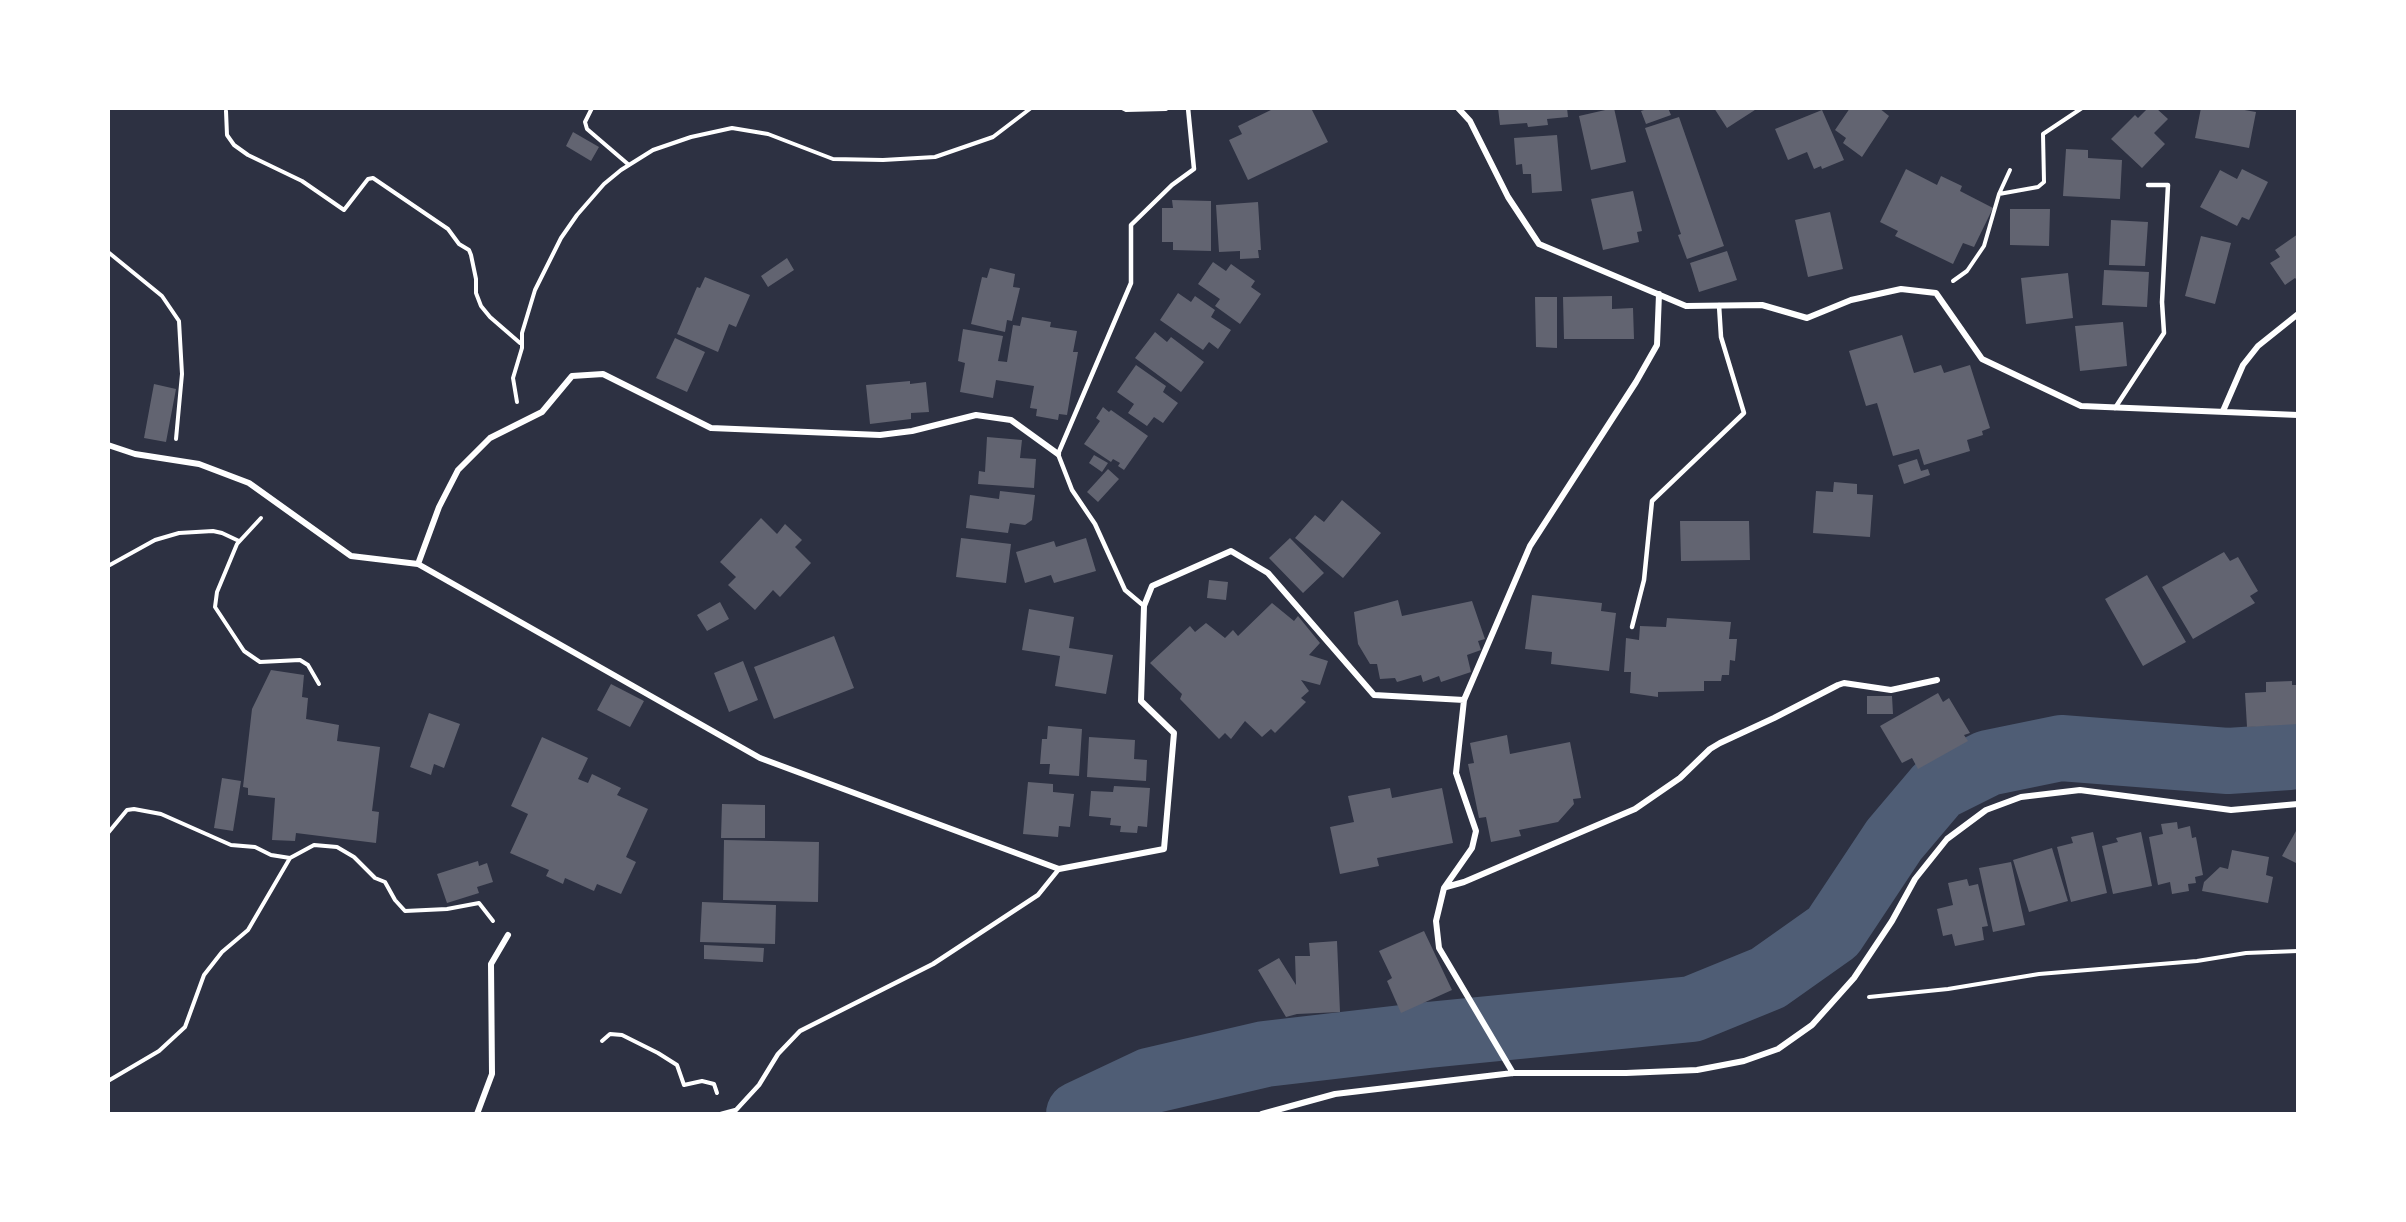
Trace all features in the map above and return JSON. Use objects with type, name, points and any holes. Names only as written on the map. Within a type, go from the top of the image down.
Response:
[{"type":"street","points":[[1458,108],[1470,120],[1508,197],[1539,244],[1686,306],[1762,305],[1807,318],[1851,300],[1901,289],[1936,293],[1982,359],[2081,406],[2298,415]]},
{"type":"street","points":[[1513,1073],[1438,948],[1436,921],[1444,888],[1472,848],[1476,831],[1456,773],[1464,700],[1530,546],[1636,382],[1657,345],[1659,294]]},
{"type":"street","points":[[2223,411],[2243,365],[2258,346],[2298,314]]},
{"type":"street","points":[[418,564],[438,507],[459,470],[490,438],[542,412],[572,376],[603,374],[711,429],[880,435],[912,431],[976,415],[1011,420],[1058,454]]},
{"type":"street","points":[[108,445],[135,454],[199,464],[249,483],[351,556],[418,564],[760,759],[1059,869],[1164,849],[1174,732],[1141,700],[1144,606],[1152,586],[1231,551],[1268,573],[1374,695],[1464,700]]},
{"type":"street","points":[[1444,888],[1464,882],[1635,808],[1680,778],[1710,749],[1838,685],[1844,683],[1891,690],[1937,680]]},
{"type":"street","points":[[1263,1114],[1335,1094],[1513,1073],[1626,1073],[1697,1070],[1744,1061],[1778,1049],[1812,1025],[1854,978],[1892,921],[1915,879],[1947,839],[1986,810],[2021,797],[2080,790],[2231,810],[2298,804]]},
{"type":"street","points":[[477,1114],[492,1074],[492,964],[508,935]]},
{"type":"lane","points":[[1144,606],[1125,590],[1095,524],[1072,490],[1058,454],[1131,283],[1131,225],[1172,186],[1194,169],[1188,108]]},
{"type":"lane","points":[[2115,408],[2164,333],[2162,302],[2168,185],[2148,185]]},
{"type":"lane","points":[[1632,627],[1644,580],[1652,501],[1744,413],[1721,337],[1719,305]]},
{"type":"lane","points":[[723,1113],[736,1110],[759,1085],[778,1054],[800,1031],[933,964],[1038,895],[1059,869]]},
{"type":"path","points":[[592,108],[585,122],[587,129],[629,165]]},
{"type":"path","points":[[530,419],[518,407],[513,378],[535,290],[561,238],[577,215],[604,184],[653,150],[691,137],[732,128],[768,134],[833,159],[883,160],[935,157],[993,137],[1030,108]]},
{"type":"path","points":[[1122,108],[1126,110],[1172,108]]},
{"type":"path","points":[[1999,194],[2038,187],[2044,182],[2043,134],[2082,108]]},
{"type":"path","points":[[226,111],[227,135],[234,145],[248,155],[302,181],[344,210],[368,179],[373,178],[448,229],[459,244],[469,250],[475,267],[476,293],[481,306],[490,317],[521,343]]},
{"type":"path","points":[[1936,293],[1967,271],[1984,246],[1999,194],[2010,170]]},
{"type":"path","points":[[108,252],[162,296],[179,321],[182,374],[175,461]]},
{"type":"path","points":[[276,503],[239,541],[217,592],[215,607],[244,651],[254,659],[260,662],[300,660],[308,664],[319,684]]},
{"type":"path","points":[[108,566],[155,540],[179,533],[222,532],[239,541]]},
{"type":"path","points":[[108,833],[127,810],[134,808],[161,813],[231,845],[255,847],[271,855],[290,858]]},
{"type":"path","points":[[108,1081],[159,1051],[185,1027],[204,975],[222,952],[248,930],[290,858],[314,845],[337,848],[354,857],[375,879],[385,882],[395,900],[405,911],[447,909],[479,903],[487,915],[508,935]]},
{"type":"path","points":[[1835,999],[1948,989],[2062,971],[2197,961],[2246,953],[2298,951]]},
{"type":"path","points":[[602,1041],[610,1034],[622,1035],[677,1065],[684,1085],[702,1081],[714,1084],[723,1113]]},
{"type":"building","points":[[1275,108],[1311,108],[1328,142],[1248,180],[1229,140],[1242,134],[1238,126]]},
{"type":"building","points":[[1498,108],[1567,108],[1568,117],[1547,119],[1548,125],[1528,127],[1527,123],[1500,125]]},
{"type":"building","points":[[1614,108],[1626,162],[1591,170],[1579,116]]},
{"type":"building","points":[[1650,108],[1668,108],[1671,115],[1646,124],[1641,111]]},
{"type":"building","points":[[1714,108],[1758,108],[1727,128]]},
{"type":"building","points":[[1850,108],[1879,108],[1889,116],[1862,157],[1843,143],[1846,138],[1835,130]]},
{"type":"building","points":[[2148,108],[2156,108],[2168,119],[2154,133],[2165,144],[2142,168],[2111,139],[2135,115],[2138,118]]},
{"type":"building","points":[[2201,108],[2233,108],[2256,112],[2249,148],[2195,138]]},
{"type":"building","points":[[1822,110],[1844,160],[1822,169],[1821,166],[1814,169],[1807,152],[1788,160],[1775,129]]},
{"type":"building","points":[[1679,117],[1724,246],[1687,259],[1678,235],[1681,234],[1645,128]]},
{"type":"building","points":[[573,132],[599,147],[591,161],[566,146]]},
{"type":"building","points":[[1557,135],[1562,191],[1532,193],[1531,174],[1523,174],[1522,164],[1516,165],[1514,138]]},
{"type":"building","points":[[2066,149],[2088,150],[2088,158],[2122,160],[2120,199],[2063,196]]},
{"type":"building","points":[[1906,169],[1937,185],[1941,176],[1962,186],[1960,191],[1993,208],[1974,247],[1963,243],[1953,264],[1895,236],[1898,231],[1880,222]]},
{"type":"building","points":[[2242,169],[2268,182],[2249,220],[2242,217],[2237,226],[2200,207],[2220,170],[2237,179]]},
{"type":"building","points":[[1633,191],[1642,231],[1637,232],[1639,242],[1603,250],[1591,199]]},
{"type":"building","points":[[1172,200],[1211,201],[1211,251],[1173,250],[1173,242],[1162,242],[1162,208],[1173,208]]},
{"type":"building","points":[[1258,202],[1261,250],[1258,250],[1259,258],[1240,259],[1240,251],[1219,252],[1216,205]]},
{"type":"building","points":[[2010,209],[2050,209],[2049,246],[2010,245]]},
{"type":"building","points":[[1830,212],[1843,269],[1808,277],[1795,220]]},
{"type":"building","points":[[2111,220],[2148,222],[2145,266],[2109,265]]},
{"type":"building","points":[[2298,234],[2298,281],[2295,278],[2285,285],[2270,263],[2280,257],[2275,250]]},
{"type":"building","points":[[2201,236],[2231,243],[2215,304],[2185,296]]},
{"type":"building","points":[[1727,251],[1737,280],[1699,292],[1690,263]]},
{"type":"building","points":[[787,258],[794,270],[768,287],[761,276]]},
{"type":"building","points":[[1213,262],[1226,271],[1231,264],[1255,281],[1251,287],[1261,294],[1240,324],[1215,306],[1220,299],[1198,284]]},
{"type":"building","points":[[990,268],[1015,274],[1013,287],[1020,288],[1012,321],[1007,320],[1005,332],[971,324],[982,277],[987,278]]},
{"type":"building","points":[[2104,270],[2149,272],[2147,307],[2102,305]]},
{"type":"building","points":[[2068,273],[2073,318],[2026,324],[2021,278]]},
{"type":"building","points":[[705,277],[750,295],[736,327],[729,324],[718,352],[677,334],[697,287],[700,288]]},
{"type":"building","points":[[1178,293],[1191,302],[1195,296],[1215,310],[1211,317],[1231,330],[1218,349],[1209,342],[1203,350],[1160,320]]},
{"type":"building","points":[[1612,296],[1612,309],[1633,308],[1634,339],[1564,339],[1563,297]]},
{"type":"building","points":[[1535,297],[1557,297],[1557,348],[1536,347]]},
{"type":"building","points":[[1022,317],[1051,322],[1050,327],[1077,331],[1073,352],[1078,352],[1067,415],[1059,414],[1058,420],[1036,416],[1037,409],[1030,408],[1034,386],[996,380],[993,398],[960,392],[965,363],[958,361],[963,329],[1003,336],[998,361],[1007,362],[1013,325],[1020,326]]},
{"type":"building","points":[[2123,322],[2127,366],[2080,371],[2075,326]]},
{"type":"building","points":[[1155,332],[1167,342],[1171,337],[1204,362],[1181,392],[1135,358]]},
{"type":"building","points":[[1902,335],[1914,373],[1941,365],[1944,373],[1970,365],[1990,428],[1982,431],[1983,435],[1967,440],[1970,451],[1924,465],[1919,449],[1893,456],[1877,403],[1866,406],[1849,351]]},
{"type":"building","points":[[675,338],[705,352],[687,392],[656,378]]},
{"type":"building","points":[[1136,365],[1166,386],[1163,392],[1178,403],[1163,423],[1154,417],[1147,426],[1128,413],[1134,404],[1117,392]]},
{"type":"building","points":[[910,381],[910,384],[926,382],[929,412],[911,413],[911,419],[870,424],[866,385]]},
{"type":"building","points":[[154,384],[176,389],[166,442],[144,438]]},
{"type":"building","points":[[1103,407],[1109,412],[1111,410],[1148,436],[1124,470],[1118,466],[1120,463],[1113,459],[1111,462],[1084,444],[1100,421],[1096,418]]},
{"type":"building","points":[[987,437],[1022,440],[1020,458],[1036,459],[1034,488],[978,484],[979,471],[985,472]]},
{"type":"building","points":[[1094,455],[1108,463],[1102,472],[1089,463]]},
{"type":"building","points":[[1917,459],[1921,471],[1928,469],[1930,475],[1904,484],[1898,465]]},
{"type":"building","points":[[1108,469],[1119,479],[1098,502],[1087,492]]},
{"type":"building","points":[[1834,482],[1857,484],[1857,494],[1873,495],[1870,537],[1813,533],[1816,491],[1833,492]]},
{"type":"building","points":[[1000,491],[1035,495],[1032,520],[1025,525],[1010,523],[1008,533],[966,528],[970,495],[999,499]]},
{"type":"building","points":[[1342,500],[1381,533],[1343,578],[1295,538],[1315,515],[1324,522]]},
{"type":"building","points":[[761,518],[777,534],[785,524],[802,540],[795,547],[811,563],[780,597],[773,590],[755,610],[728,585],[736,577],[720,562]]},
{"type":"building","points":[[1680,521],[1749,521],[1750,560],[1681,561]]},
{"type":"building","points":[[961,538],[1011,544],[1006,583],[956,577]]},
{"type":"building","points":[[1086,538],[1096,571],[1054,583],[1051,575],[1025,583],[1016,552],[1054,541],[1056,547]]},
{"type":"building","points":[[1290,538],[1324,573],[1303,593],[1269,558]]},
{"type":"building","points":[[2224,552],[2230,561],[2238,557],[2258,591],[2250,596],[2255,603],[2193,639],[2162,587]]},
{"type":"building","points":[[2147,575],[2186,642],[2143,666],[2105,599]]},
{"type":"building","points":[[1209,580],[1228,582],[1226,600],[1207,598]]},
{"type":"building","points":[[1532,595],[1602,603],[1601,611],[1616,613],[1609,671],[1551,664],[1552,652],[1525,649]]},
{"type":"building","points":[[1398,600],[1402,616],[1472,601],[1485,639],[1478,641],[1481,650],[1467,655],[1471,672],[1441,682],[1439,676],[1423,682],[1421,675],[1397,682],[1395,678],[1380,679],[1377,664],[1370,664],[1358,644],[1354,612]]},
{"type":"building","points":[[720,602],[729,619],[707,631],[697,615]]},
{"type":"building","points":[[1272,603],[1294,621],[1298,616],[1320,643],[1309,655],[1328,661],[1320,685],[1301,680],[1309,691],[1301,698],[1306,702],[1275,733],[1271,729],[1262,737],[1245,721],[1231,739],[1225,733],[1219,739],[1180,699],[1182,694],[1150,663],[1190,626],[1195,632],[1206,623],[1225,638],[1233,630],[1238,636]]},
{"type":"building","points":[[1029,609],[1074,617],[1069,648],[1113,655],[1106,694],[1055,686],[1060,656],[1022,650]]},
{"type":"building","points":[[1667,618],[1731,622],[1729,639],[1737,639],[1735,661],[1730,660],[1729,675],[1722,675],[1721,681],[1704,681],[1704,691],[1658,692],[1658,697],[1630,693],[1631,672],[1624,672],[1626,638],[1639,640],[1640,626],[1666,627]]},
{"type":"building","points":[[834,636],[854,688],[774,719],[754,667]]},
{"type":"building","points":[[743,661],[758,700],[729,712],[714,673]]},
{"type":"building","points":[[271,670],[304,675],[302,697],[308,698],[306,719],[339,725],[337,741],[380,747],[372,811],[379,812],[376,843],[296,833],[295,841],[272,840],[275,798],[248,795],[248,788],[243,787],[252,709]]},
{"type":"building","points":[[2292,681],[2292,685],[2298,685],[2298,724],[2247,727],[2245,693],[2266,692],[2266,682]]},
{"type":"building","points":[[611,684],[644,701],[630,727],[597,710]]},
{"type":"building","points":[[1938,693],[1943,702],[1949,698],[1970,733],[1964,735],[1968,741],[1918,769],[1912,758],[1902,763],[1880,726]]},
{"type":"building","points":[[1867,696],[1892,696],[1893,714],[1867,714]]},
{"type":"building","points":[[429,713],[460,724],[444,768],[434,764],[431,775],[410,767]]},
{"type":"building","points":[[1048,726],[1082,729],[1079,776],[1049,774],[1050,764],[1040,764],[1042,739],[1047,739]]},
{"type":"building","points":[[1507,735],[1510,754],[1570,742],[1581,798],[1573,799],[1574,804],[1558,822],[1519,830],[1521,836],[1491,842],[1486,817],[1479,818],[1468,764],[1474,763],[1470,743]]},
{"type":"building","points":[[542,737],[588,758],[578,779],[588,783],[592,774],[621,788],[617,795],[648,809],[626,857],[636,862],[621,894],[597,884],[594,891],[565,878],[563,884],[546,876],[549,870],[510,853],[528,814],[511,806]]},
{"type":"building","points":[[1089,737],[1135,740],[1134,759],[1147,760],[1146,781],[1087,777]]},
{"type":"building","points":[[222,778],[241,781],[233,831],[214,828]]},
{"type":"building","points":[[1028,782],[1053,784],[1053,792],[1074,794],[1070,827],[1059,826],[1058,837],[1023,834]]},
{"type":"building","points":[[1114,786],[1150,788],[1147,827],[1138,826],[1137,833],[1120,832],[1121,826],[1110,825],[1111,818],[1089,816],[1091,791],[1113,792]]},
{"type":"building","points":[[1390,788],[1392,798],[1442,788],[1453,843],[1377,858],[1379,866],[1340,874],[1330,827],[1354,822],[1348,796]]},
{"type":"building","points":[[722,804],[765,805],[765,838],[721,838]]},
{"type":"building","points":[[2177,822],[2178,829],[2190,826],[2192,838],[2196,837],[2203,875],[2195,877],[2196,883],[2188,884],[2189,891],[2172,894],[2170,882],[2158,885],[2149,837],[2163,834],[2161,824]]},
{"type":"building","points":[[2296,831],[2298,832],[2298,864],[2282,856]]},
{"type":"building","points":[[2093,832],[2107,893],[2071,902],[2057,847],[2073,843],[2071,837]]},
{"type":"building","points":[[2141,832],[2152,886],[2113,894],[2102,846],[2118,842],[2116,838]]},
{"type":"building","points":[[724,840],[819,842],[818,902],[723,900]]},
{"type":"building","points":[[2052,848],[2068,901],[2029,912],[2013,860]]},
{"type":"building","points":[[2232,850],[2269,857],[2266,875],[2273,877],[2268,903],[2202,891],[2204,882],[2220,867],[2228,869]]},
{"type":"building","points":[[478,861],[479,866],[487,863],[493,882],[477,887],[479,893],[447,903],[437,874]]},
{"type":"building","points":[[2011,862],[2025,925],[1993,932],[1979,868]]},
{"type":"building","points":[[1967,879],[1969,886],[1978,884],[1988,926],[1982,927],[1984,940],[1955,946],[1952,934],[1943,936],[1937,909],[1953,905],[1948,883]]},
{"type":"building","points":[[702,902],[776,905],[775,944],[700,942]]},
{"type":"building","points":[[1424,931],[1452,990],[1401,1013],[1387,981],[1392,978],[1379,951]]},
{"type":"building","points":[[1337,941],[1340,1012],[1297,1014],[1286,1017],[1258,970],[1279,958],[1296,985],[1295,956],[1310,956],[1309,943]]},
{"type":"building","points":[[704,945],[764,948],[763,962],[704,959]]},
{"type":"waterway","points":[[1079,1114],[1149,1081],[1265,1054],[1428,1035],[1692,1009],[1768,978],[1833,932],[1894,840],[1938,788],[1988,763],[2061,748],[2228,761],[2289,757],[2298,753]]}]
